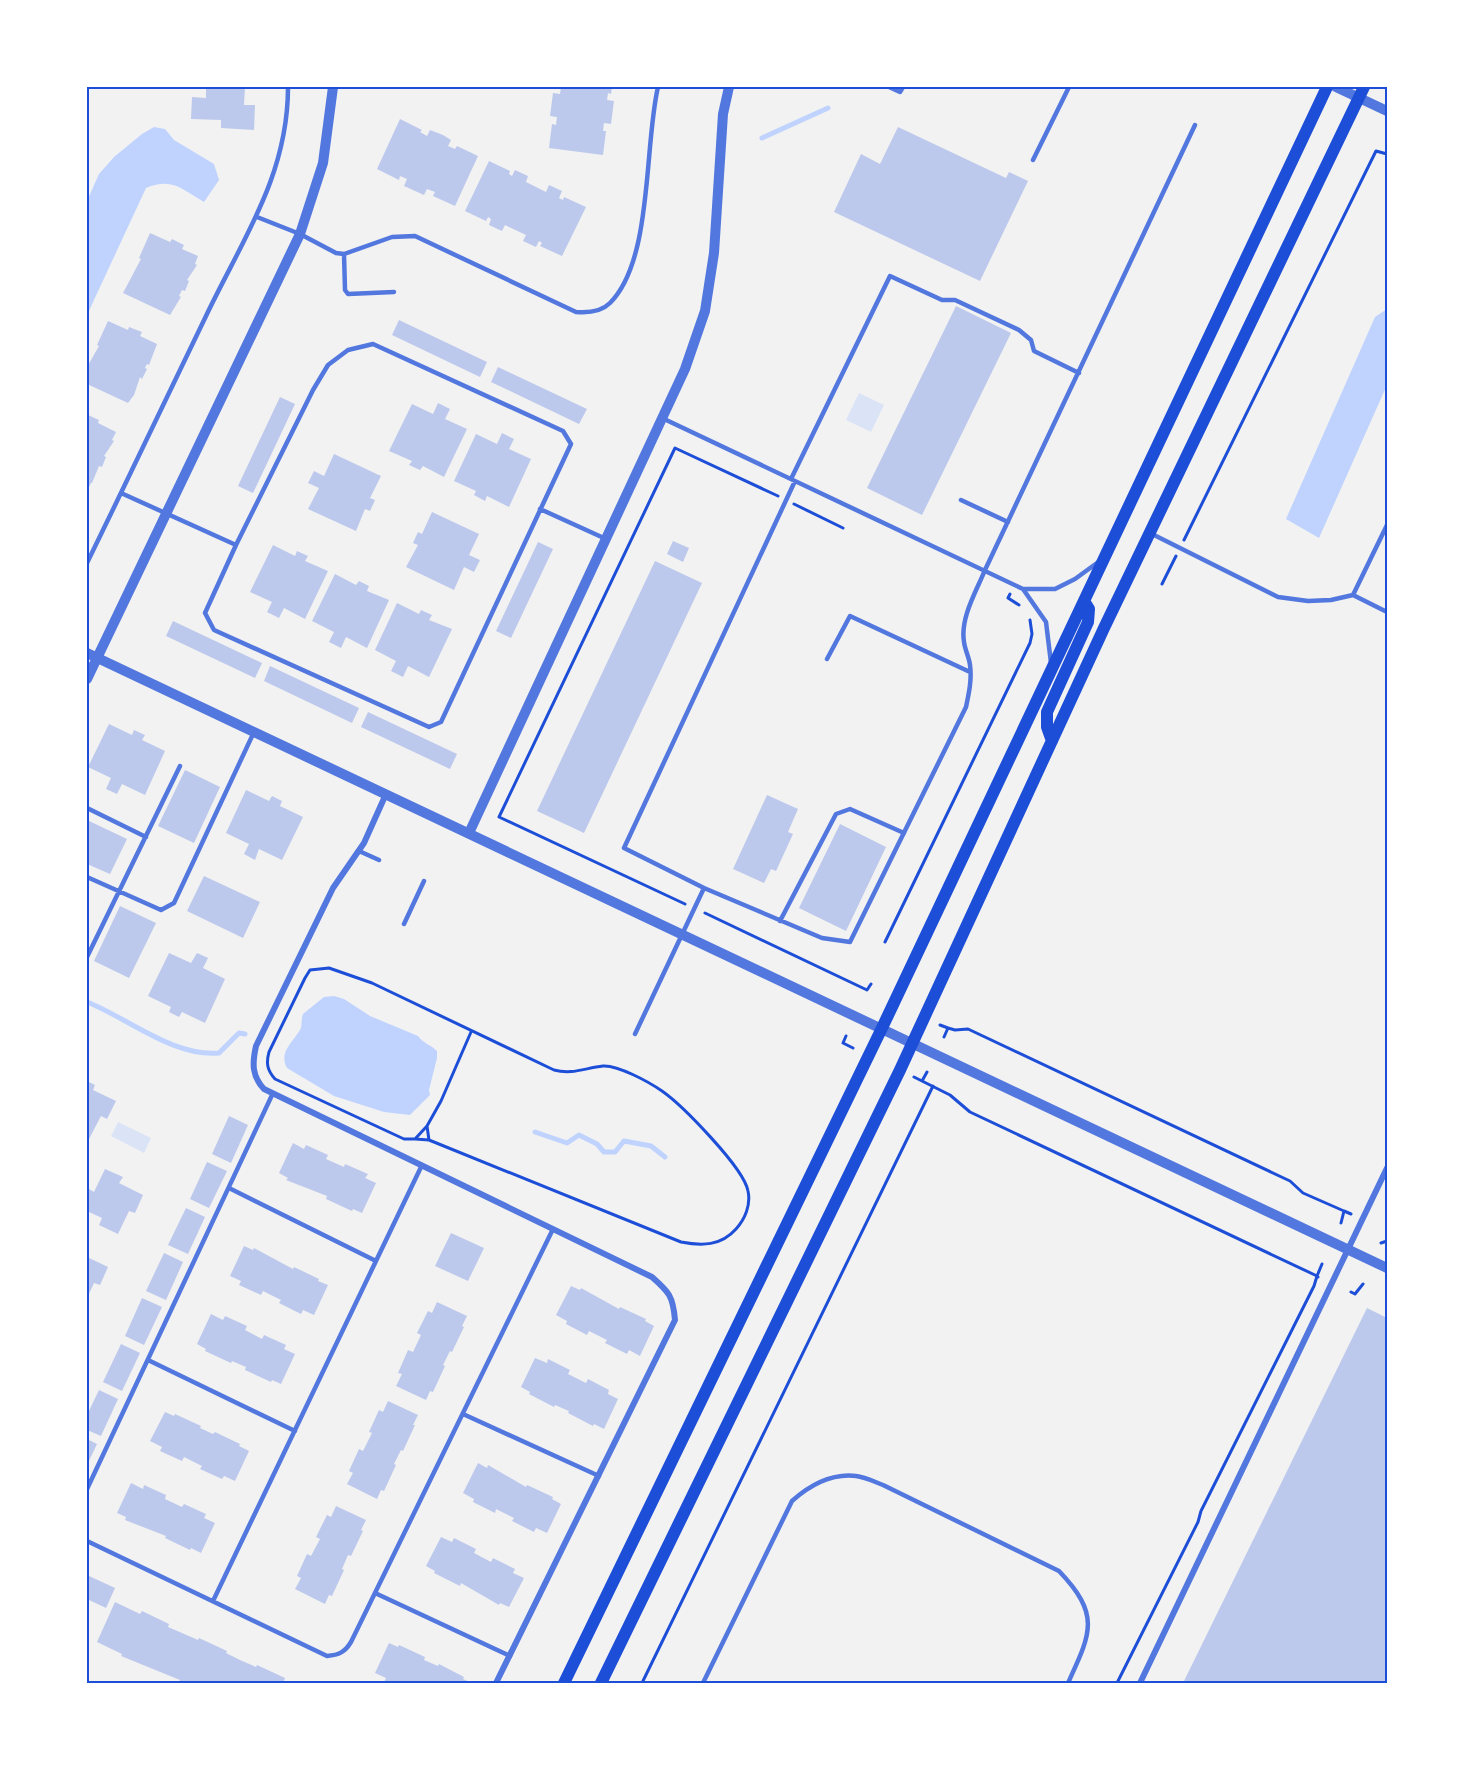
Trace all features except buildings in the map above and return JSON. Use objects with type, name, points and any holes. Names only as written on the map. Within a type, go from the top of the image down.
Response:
[{"type":"main road","points":[[564,1683],[882,1028],[1327,87]]},
{"type":"main road","points":[[601,1683],[913,1043],[1150,532],[1362,92]]},
{"type":"main road","points":[[1052,741],[1047,727],[1047,712],[1088,622],[1089,609],[1084,600]]},
{"type":"street","points":[[87,679],[92,655],[166,514],[300,234],[323,163],[333,87]]},
{"type":"street","points":[[470,833],[685,369],[705,311],[714,253],[723,114],[729,87]]},
{"type":"street","points":[[1335,87],[1362,92],[1387,111]]},
{"type":"street","points":[[92,655],[1387,1268]]},
{"type":"street","points":[[386,794],[359,851],[333,888],[256,1046],[253,1063],[255,1080],[264,1089],[652,1277],[667,1290],[673,1300],[675,1320],[496,1683]]},
{"type":"street","points":[[1140,1683],[1387,1168]]},
{"type":"lane","points":[[87,564],[213,301],[257,218],[279,154],[288,107],[288,87]]},
{"type":"lane","points":[[257,218],[300,234],[336,253],[344,254],[392,237],[415,236],[576,312],[592,313],[609,304],[621,288],[637,254],[652,112],[658,87]]},
{"type":"lane","points":[[889,87],[900,92]]},
{"type":"lane","points":[[1033,160],[1069,87]]},
{"type":"lane","points":[[1079,373],[1034,351],[1031,340],[1018,330],[955,300],[942,300],[890,276],[793,480],[786,501],[624,848],[704,888],[822,939],[850,942],[966,707],[970,672],[963,642],[967,612],[985,570],[1079,373],[1195,125]]},
{"type":"lane","points":[[344,254],[345,290],[348,294],[394,292]]},
{"type":"lane","points":[[373,344],[563,431],[571,444],[441,722],[429,727],[214,630],[205,613],[236,545],[313,390],[328,365],[348,350],[373,344]]},
{"type":"lane","points":[[662,418],[1023,589],[1046,622],[1051,670]]},
{"type":"lane","points":[[121,493],[236,545]]},
{"type":"lane","points":[[962,500],[1008,522]]},
{"type":"lane","points":[[540,509],[606,538]]},
{"type":"lane","points":[[1353,595],[1387,525]]},
{"type":"lane","points":[[1150,532],[1278,597],[1308,601],[1331,600],[1353,595],[1387,612]]},
{"type":"lane","points":[[1023,589],[1055,589],[1075,579],[1104,558]]},
{"type":"lane","points":[[827,659],[850,616],[970,672]]},
{"type":"lane","points":[[87,877],[161,910],[174,903],[254,732]]},
{"type":"lane","points":[[87,957],[180,766]]},
{"type":"lane","points":[[87,808],[146,837]]},
{"type":"lane","points":[[780,921],[836,814],[850,809],[904,833]]},
{"type":"lane","points":[[359,851],[380,860]]},
{"type":"lane","points":[[404,924],[424,881]]},
{"type":"lane","points":[[635,1034],[704,888]]},
{"type":"lane","points":[[87,1489],[273,1093]]},
{"type":"lane","points":[[213,1601],[422,1166]]},
{"type":"lane","points":[[229,1188],[376,1261]]},
{"type":"lane","points":[[87,1541],[327,1656],[338,1655],[351,1642],[553,1229]]},
{"type":"lane","points":[[148,1360],[295,1431]]},
{"type":"lane","points":[[463,1414],[598,1476]]},
{"type":"lane","points":[[704,1683],[792,1501],[819,1481],[857,1476],[883,1485],[1059,1571],[1074,1586],[1083,1600],[1088,1621],[1086,1643],[1068,1683]]},
{"type":"lane","points":[[375,1593],[510,1656]]},
{"type":"path","points":[[1162,584],[1376,151],[1387,154]]},
{"type":"path","points":[[843,528],[675,448],[499,817],[867,990],[871,984]]},
{"type":"path","points":[[1014,584],[1008,598],[1024,610]]},
{"type":"path","points":[[885,942],[1030,643],[1031,622],[1028,615]]},
{"type":"path","points":[[320,968],[345,973],[381,987],[471,1032],[554,1070],[571,1073],[608,1066],[661,1090],[676,1102],[734,1165],[748,1190],[748,1208],[739,1225],[726,1238],[714,1244],[697,1245],[681,1242],[429,1140],[404,1139],[384,1131],[275,1079],[269,1072],[267,1062],[269,1052],[305,978],[310,970],[320,968]]},
{"type":"path","points":[[940,1025],[955,1030],[968,1029],[1290,1181],[1303,1193],[1353,1214]]},
{"type":"path","points":[[944,1037],[948,1028]]},
{"type":"path","points":[[415,1139],[423,1132],[441,1101],[471,1032]]},
{"type":"path","points":[[846,1036],[843,1043],[853,1048]]},
{"type":"path","points":[[922,1081],[927,1072]]},
{"type":"path","points":[[914,1077],[950,1095],[970,1112],[1323,1279]]},
{"type":"path","points":[[642,1683],[933,1086]]},
{"type":"path","points":[[427,1126],[429,1140]]},
{"type":"path","points":[[1341,1223],[1344,1211]]},
{"type":"path","points":[[1381,1243],[1387,1241]]},
{"type":"path","points":[[1117,1683],[1314,1286],[1322,1264]]},
{"type":"path","points":[[1351,1292],[1355,1294],[1363,1284]]},
{"type":"shaded area","points":[[859,393],[884,405],[871,432],[846,420]]},
{"type":"shaded area","points":[[118,1122],[151,1138],[144,1153],[111,1136]]},
{"type":"water","points":[[154,127],[165,129],[174,140],[214,164],[219,180],[204,202],[170,184],[146,188],[87,315],[87,201],[99,174],[114,157]]},
{"type":"water","points":[[1387,309],[1387,385],[1319,538],[1286,519],[1375,317]]},
{"type":"water","points":[[334,996],[344,999],[370,1016],[418,1036],[437,1051],[430,1095],[410,1115],[384,1112],[334,1096],[287,1068],[284,1057],[301,1028],[303,1014],[324,997]]},
{"type":"waterway","points":[[762,138],[828,108]]},
{"type":"waterway","points":[[87,1002],[168,1043],[202,1053],[219,1053],[239,1033],[245,1034]]},
{"type":"waterway","points":[[535,1132],[567,1143],[579,1135],[597,1144],[604,1152],[615,1152],[624,1141],[651,1146],[665,1157]]}]
